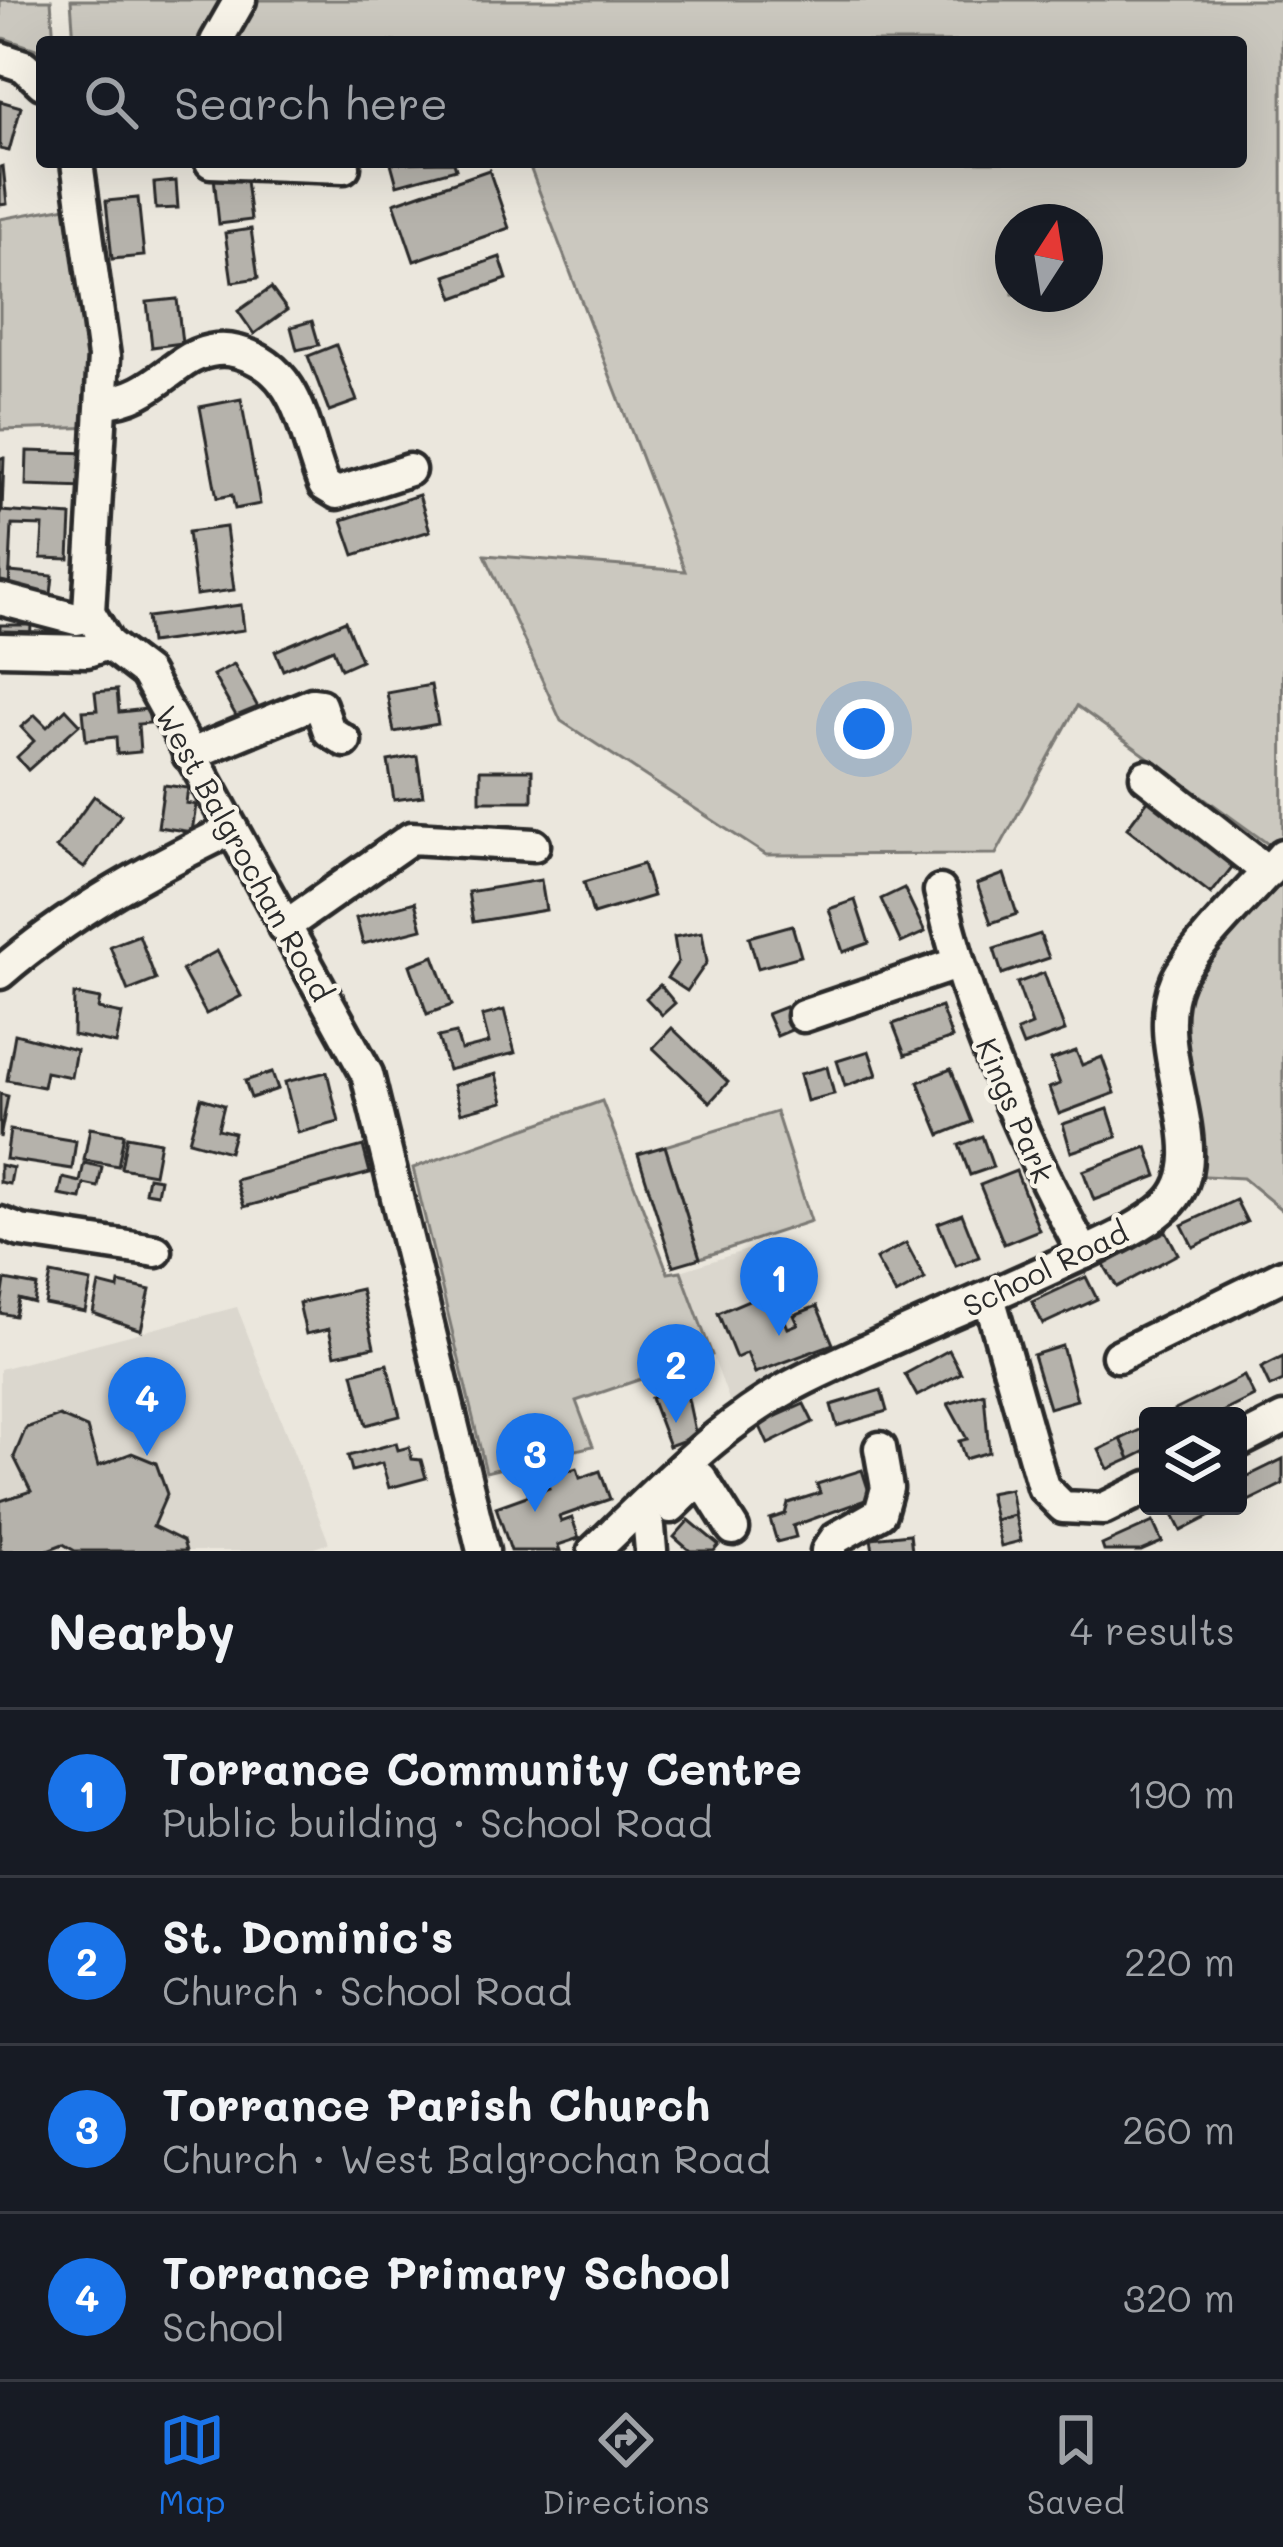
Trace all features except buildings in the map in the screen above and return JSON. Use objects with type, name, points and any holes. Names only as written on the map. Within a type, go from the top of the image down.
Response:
[{"type":"street","points":[[219,36],[240,0]]},
{"type":"street","points":[[0,58],[24,66],[36,77]]},
{"type":"street","points":[[0,599],[76,619],[91,616],[104,357],[78,168]]},
{"type":"street","points":[[102,402],[125,401],[189,358],[223,348],[265,359],[284,376],[323,485],[337,493],[409,470]]},
{"type":"street","name":"West Balgrochan Road","points":[[91,616],[108,644],[146,673],[367,1074],[483,1551]]},
{"type":"street","points":[[0,649],[87,651],[108,644]]},
{"type":"street","points":[[189,754],[312,704],[320,705],[329,731],[345,741]]},
{"type":"street","points":[[1146,776],[1276,863]]},
{"type":"street","points":[[0,973],[42,936],[129,882],[230,830]]},
{"type":"street","points":[[284,927],[411,838],[534,845]]},
{"type":"street","name":"School Road","points":[[594,1551],[646,1529],[714,1436],[753,1409],[806,1379],[1084,1253],[1166,1206],[1186,1181],[1189,1147],[1165,1037],[1177,979],[1276,863]]},
{"type":"street","name":"Kings Park","points":[[940,891],[956,964],[1022,1140],[1084,1253]]},
{"type":"street","points":[[803,1016],[956,964]]},
{"type":"street","points":[[0,1222],[21,1231],[146,1240]]},
{"type":"street","points":[[1118,1357],[1283,1276]]},
{"type":"street","points":[[989,1297],[1042,1487],[1064,1508],[1103,1509],[1139,1491]]},
{"type":"street","points":[[1247,1437],[1283,1419]]},
{"type":"street","points":[[827,1551],[836,1538],[880,1513],[886,1488],[880,1448]]},
{"type":"street","points":[[646,1529],[701,1478],[733,1529]]},
{"type":"shaded area","points":[[0,0],[51,0],[54,36],[36,36],[36,49],[0,37]]},
{"type":"shaded area","points":[[71,0],[1282,0],[1283,1211],[1243,1178],[1186,1175],[1157,1060],[1177,978],[1282,854],[1077,706],[996,854],[766,855],[561,721],[485,555],[685,571],[530,168],[1247,168],[1247,36],[74,36]]},
{"type":"shaded area","points":[[83,204],[102,427],[0,430],[0,219]]},
{"type":"shaded area","points":[[602,1101],[668,1273],[681,1271],[712,1355],[576,1401],[593,1446],[486,1472],[413,1168]]},
{"type":"shaded area","points":[[776,1112],[811,1221],[700,1258],[665,1146]]},
{"type":"shaded area","points":[[765,1244],[815,1357],[731,1405],[681,1271]]},
{"type":"shaded area","points":[[237,1307],[329,1543],[305,1551],[0,1551],[0,1369]]},
{"type":"place","name":"Torrance Community Centre","points":[[779,1336]]},
{"type":"place","name":"St. Dominic's","points":[[676,1423]]},
{"type":"place","name":"Torrance Primary School","points":[[147,1456]]},
{"type":"place","name":"Torrance Parish Church","points":[[535,1512]]}]
